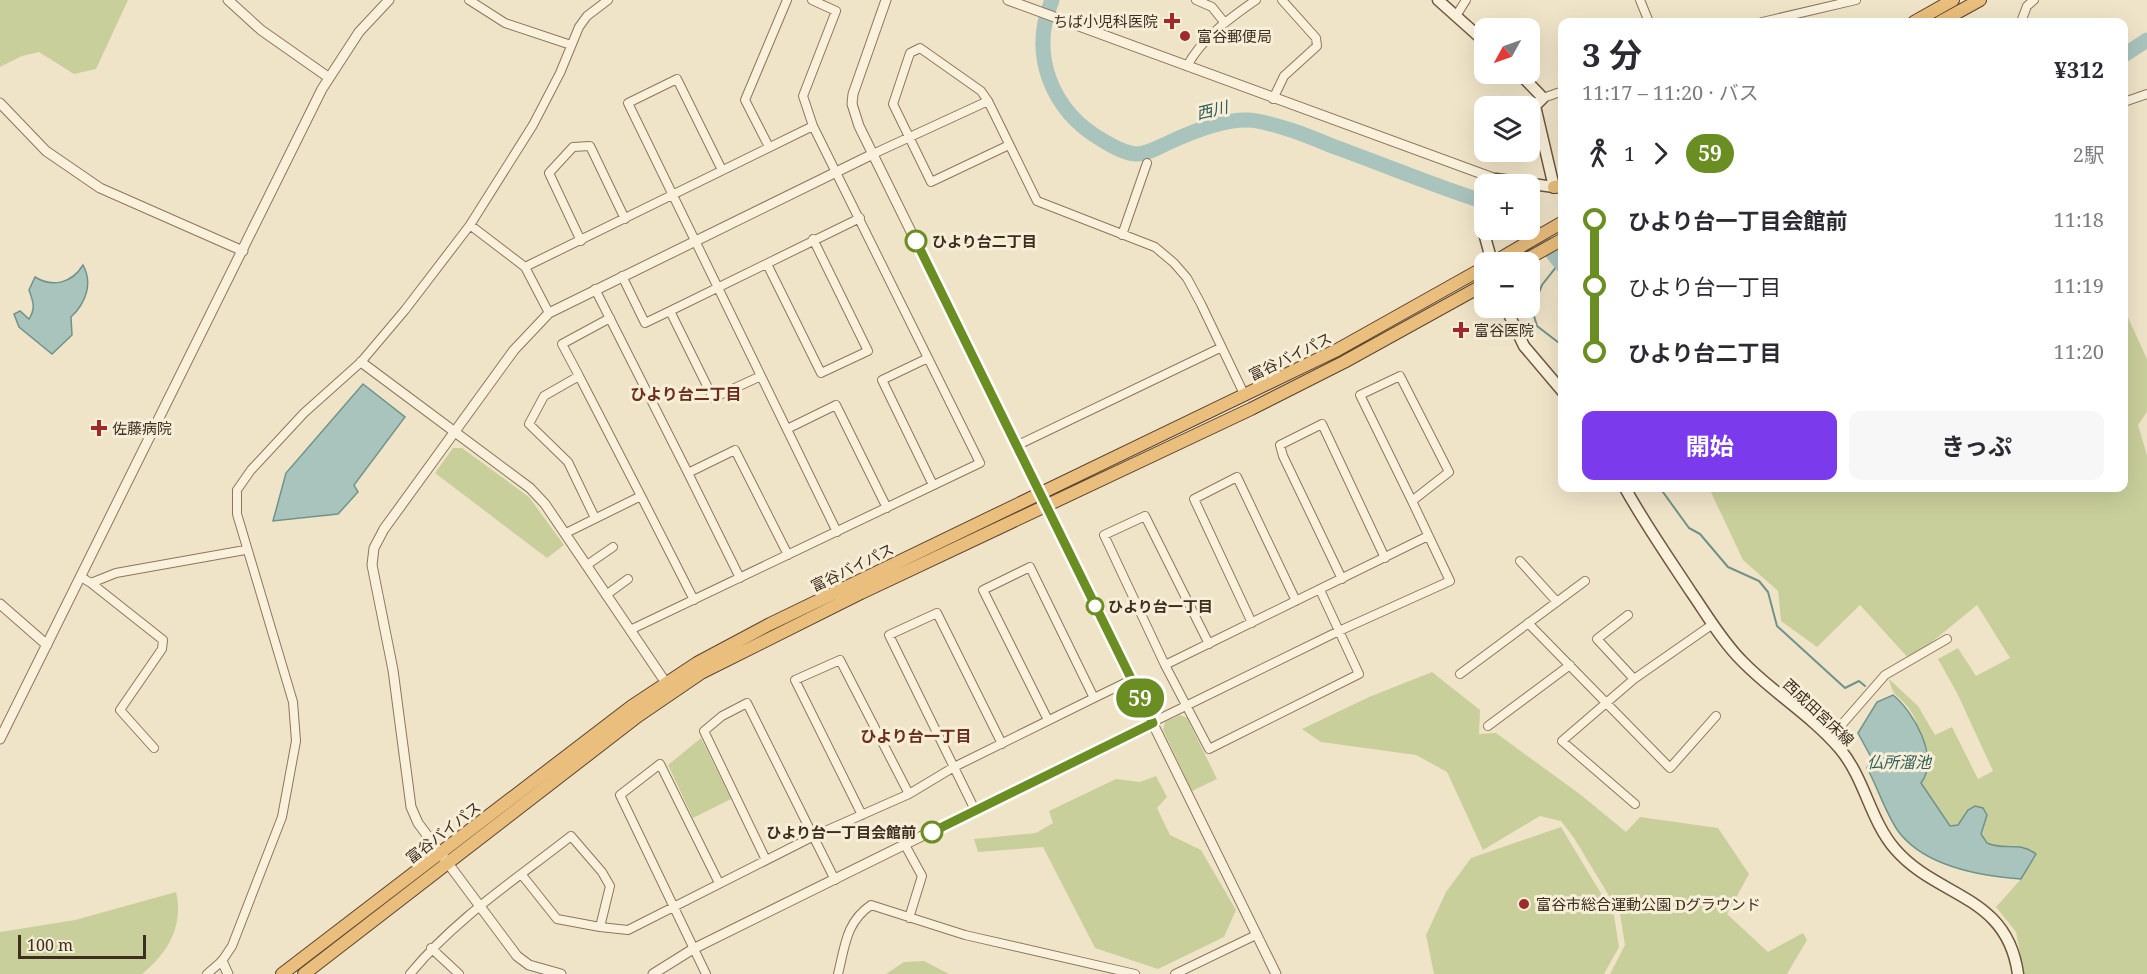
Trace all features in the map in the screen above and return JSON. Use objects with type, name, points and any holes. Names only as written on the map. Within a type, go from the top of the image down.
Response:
[{"type":"highway","points":[[1921,18],[1953,0]]},
{"type":"highway","points":[[1947,18],[1980,0]]},
{"type":"highway","points":[[1510,252],[1558,225]]},
{"type":"highway","points":[[1539,252],[1558,241]]},
{"type":"highway","name":"富谷バイパス","points":[[304,974],[589,737],[666,683],[770,624],[1245,396],[1384,325],[1474,273]]},
{"type":"highway","name":"富谷バイパス","points":[[282,974],[638,716],[701,673],[739,652],[1344,362],[1474,290]]},
{"type":"main road","points":[[1438,0],[1474,32]]},
{"type":"main road","points":[[1530,84],[1543,98],[1535,106],[1558,186],[1540,185]]},
{"type":"main road","points":[[1511,318],[1524,346],[1558,386]]},
{"type":"main road","name":"西成田宮床線","points":[[1627,492],[1645,523],[1740,660],[1830,738],[1850,764],[1876,821],[1895,850],[1923,873],[1971,900],[1986,912],[1999,927],[2009,944],[2018,974]]},
{"type":"street","points":[[228,0],[261,30],[328,77]]},
{"type":"street","points":[[0,739],[328,77],[359,32],[389,0]]},
{"type":"street","points":[[469,0],[505,23],[571,45]]},
{"type":"street","points":[[207,974],[222,961],[231,946],[282,817],[296,741],[293,702],[246,550],[235,503],[237,490],[251,470],[304,413],[361,362],[405,310],[470,225],[533,125],[587,16],[608,0]]},
{"type":"street","points":[[769,147],[745,100],[787,0]]},
{"type":"street","points":[[630,630],[980,463],[813,126],[803,96],[836,11],[812,0]]},
{"type":"street","points":[[886,0],[853,94],[854,113],[1276,974]]},
{"type":"street","points":[[1008,0],[1475,174]]},
{"type":"street","points":[[1196,0],[1212,7],[1224,22]]},
{"type":"street","points":[[1187,66],[1191,58],[1224,22],[1256,0]]},
{"type":"street","points":[[1273,99],[1284,76],[1317,46],[1316,38],[1282,0]]},
{"type":"street","points":[[1456,16],[1466,0]]},
{"type":"street","points":[[1640,0],[1647,18]]},
{"type":"street","points":[[1779,18],[1856,0]]},
{"type":"street","points":[[2022,18],[2027,6],[2034,0]]},
{"type":"street","points":[[1010,145],[931,182],[893,104],[910,53],[920,48],[981,91],[988,101],[1010,145],[1037,201],[1155,248],[1187,278],[1245,396]]},
{"type":"street","points":[[722,170],[676,79],[628,103],[837,532]]},
{"type":"street","points":[[1543,98],[1558,93]]},
{"type":"street","points":[[2128,101],[2147,94]]},
{"type":"street","points":[[561,974],[529,965],[517,956],[418,823],[411,807],[393,670],[372,565],[374,548],[384,529],[514,350],[549,313],[836,171],[988,101]]},
{"type":"street","points":[[0,103],[46,151],[100,188],[243,251]]},
{"type":"street","points":[[525,267],[813,126]]},
{"type":"street","points":[[581,241],[549,173],[573,147],[590,146],[626,219]]},
{"type":"street","points":[[1122,235],[1147,163]]},
{"type":"street","points":[[622,276],[645,323],[860,218]]},
{"type":"street","points":[[470,225],[525,267],[549,313]]},
{"type":"street","points":[[767,264],[821,373],[868,351],[813,239]]},
{"type":"street","points":[[595,290],[740,578]]},
{"type":"street","points":[[669,311],[713,398],[761,376]]},
{"type":"street","points":[[610,318],[562,344],[693,600]]},
{"type":"street","points":[[1016,446],[1220,348]]},
{"type":"street","points":[[928,358],[882,380],[933,485]]},
{"type":"street","points":[[361,362],[530,488],[566,533],[666,683]]},
{"type":"street","points":[[579,376],[544,396],[529,424],[568,462],[595,518]]},
{"type":"street","points":[[653,974],[693,949],[1339,631],[1450,581],[1360,395],[1400,376],[1449,472],[1412,501]]},
{"type":"street","points":[[787,429],[836,405],[886,508]]},
{"type":"street","points":[[1342,579],[1283,456],[1280,445],[1301,434],[1322,424],[1385,558]]},
{"type":"street","points":[[688,472],[735,450],[789,555]]},
{"type":"street","points":[[1252,622],[1194,499],[1237,477],[1296,601]]},
{"type":"street","points":[[566,533],[641,496]]},
{"type":"street","points":[[1209,644],[1145,516],[1104,535],[1165,665],[1209,749],[1359,674],[1320,590]]},
{"type":"street","points":[[1165,665],[1428,536]]},
{"type":"street","points":[[587,565],[613,547]]},
{"type":"street","points":[[91,583],[116,573],[246,550]]},
{"type":"street","points":[[1520,561],[1557,602]]},
{"type":"street","points":[[1048,720],[983,590],[1030,567],[1094,698]]},
{"type":"street","points":[[81,577],[163,640],[162,649],[120,710],[154,748]]},
{"type":"street","points":[[606,595],[628,579]]},
{"type":"street","points":[[1460,674],[1585,581]]},
{"type":"street","points":[[0,603],[47,645]]},
{"type":"street","points":[[975,810],[889,635],[937,613],[1002,744]]},
{"type":"street","points":[[1628,615],[1597,639],[1634,678]]},
{"type":"street","points":[[1528,623],[1670,768],[1716,716]]},
{"type":"street","points":[[1635,804],[1562,741],[1634,678],[1713,624]]},
{"type":"street","points":[[1830,738],[1885,675],[1947,639]]},
{"type":"street","points":[[862,815],[795,680],[840,660],[909,794]]},
{"type":"street","points":[[1488,726],[1570,665]]},
{"type":"street","points":[[522,874],[557,919],[628,930],[673,905],[814,836],[909,794],[954,767],[1131,680]]},
{"type":"street","points":[[766,860],[704,731],[722,716],[747,703],[835,880]]},
{"type":"street","points":[[706,974],[620,795],[660,764],[719,883]]},
{"type":"street","points":[[410,974],[431,948],[479,906],[571,836],[602,872],[610,886],[600,927]]},
{"type":"street","points":[[905,845],[922,876],[909,918]]},
{"type":"street","points":[[838,974],[852,922],[858,914],[871,905],[965,935],[1135,974]]},
{"type":"street","points":[[1175,974],[1256,935]]},
{"type":"street","points":[[431,948],[459,974]]},
{"type":"street","points":[[222,961],[228,974]]},
{"type":"green space","points":[[0,0],[128,0],[96,69],[74,74],[39,52],[22,56],[0,67]]},
{"type":"green space","points":[[2128,318],[2147,359],[2147,412],[2138,425],[2147,455],[2147,974],[2024,974],[2016,932],[1996,907],[2021,879],[2020,847],[1995,847],[1986,841],[1981,834],[1987,815],[1983,808],[1975,806],[1968,810],[1958,825],[1950,826],[1921,783],[1927,766],[1921,733],[1912,713],[1894,692],[1889,679],[1918,706],[1935,735],[1952,727],[1978,779],[1993,771],[1957,693],[1938,659],[1958,648],[1976,676],[2010,658],[1977,605],[1910,660],[1860,605],[1817,647],[1781,621],[1778,591],[1743,560],[1711,492],[2128,492]]},
{"type":"green space","points":[[453,448],[462,448],[529,497],[564,545],[547,558],[435,473]]},
{"type":"green space","points":[[1432,672],[1480,710],[1479,734],[1496,733],[1581,795],[1626,832],[1640,817],[1718,828],[1749,874],[1727,914],[1768,952],[1803,933],[1807,940],[1787,974],[1610,974],[1625,945],[1620,914],[1574,838],[1561,821],[1540,816],[1483,850],[1447,772],[1416,755],[1321,742],[1302,729],[1369,697]]},
{"type":"green space","points":[[1180,715],[1187,718],[1217,779],[1192,791],[1163,730],[1165,722]]},
{"type":"green space","points":[[701,738],[731,799],[693,818],[668,765]]},
{"type":"green space","points":[[1156,776],[1167,797],[1157,808],[1170,835],[1201,850],[1236,910],[1224,937],[1158,969],[1095,948],[1043,847],[978,852],[974,839],[1036,833],[1053,823],[1049,811],[1116,779],[1140,782]]},
{"type":"green space","name":"富谷市総合運動公園 Dグラウンド","points":[[1561,827],[1614,915],[1619,947],[1604,974],[1434,974],[1426,935],[1446,892],[1471,858]]},
{"type":"green space","points":[[176,892],[178,916],[172,937],[159,957],[142,974],[0,974],[0,932],[75,920]]},
{"type":"green space","points":[[924,961],[949,974],[886,974],[904,962]]},
{"type":"water","points":[[83,265],[88,286],[81,306],[71,317],[72,335],[52,354],[19,327],[14,314],[20,311],[29,319],[33,301],[29,290],[35,277],[49,282],[62,282],[73,276]]},
{"type":"water","points":[[363,384],[405,417],[354,485],[358,492],[338,514],[273,521],[286,473]]},
{"type":"water","name":"仏所溜池","points":[[1893,695],[1909,712],[1922,736],[1928,761],[1921,783],[1950,826],[1958,825],[1968,810],[1975,806],[1983,808],[1987,815],[1981,834],[1987,843],[2024,848],[2036,854],[2021,879],[1971,872],[1938,861],[1922,853],[1898,831],[1867,768],[1871,757],[1858,733],[1877,702]]},
{"type":"waterway","name":"西川","points":[[1052,0],[1045,21],[1043,41],[1050,80],[1070,114],[1085,128],[1118,149],[1136,154],[1145,153],[1212,126],[1235,121],[1257,121],[1297,132],[1474,198]]},
{"type":"waterway","name":"西川","points":[[2128,52],[2147,40]]},
{"type":"waterway","name":"西川","points":[[1540,237],[1558,260]]},
{"type":"waterway","points":[[1540,290],[1558,265]]},
{"type":"waterway","points":[[1535,318],[1537,326],[1558,342]]},
{"type":"waterway","points":[[1663,492],[1689,528],[1700,534],[1728,567],[1759,581],[1768,592],[1777,626],[1845,688],[1859,681],[1865,686]]},
{"type":"bus line","name":"59","points":[[916,241],[1153,723],[932,832]]},
{"type":"place","name":"ちば小児科医院","points":[[1172,21]]},
{"type":"place","name":"富谷郵便局","points":[[1185,36]]},
{"type":"place","name":"ひより台二丁目","points":[[916,241]]},
{"type":"place","name":"富谷医院","points":[[1461,330]]},
{"type":"place","name":"佐藤病院","points":[[99,428]]},
{"type":"place","name":"ひより台一丁目","points":[[1095,606]]},
{"type":"place","name":"ひより台一丁目会館前","points":[[932,832]]},
{"type":"place","name":"富谷市総合運動公園 Dグラウンド","points":[[1524,904]]},
{"type":"district","name":"ひより台二丁目","points":[[686,394]]},
{"type":"district","name":"ひより台一丁目","points":[[916,736]]}]
